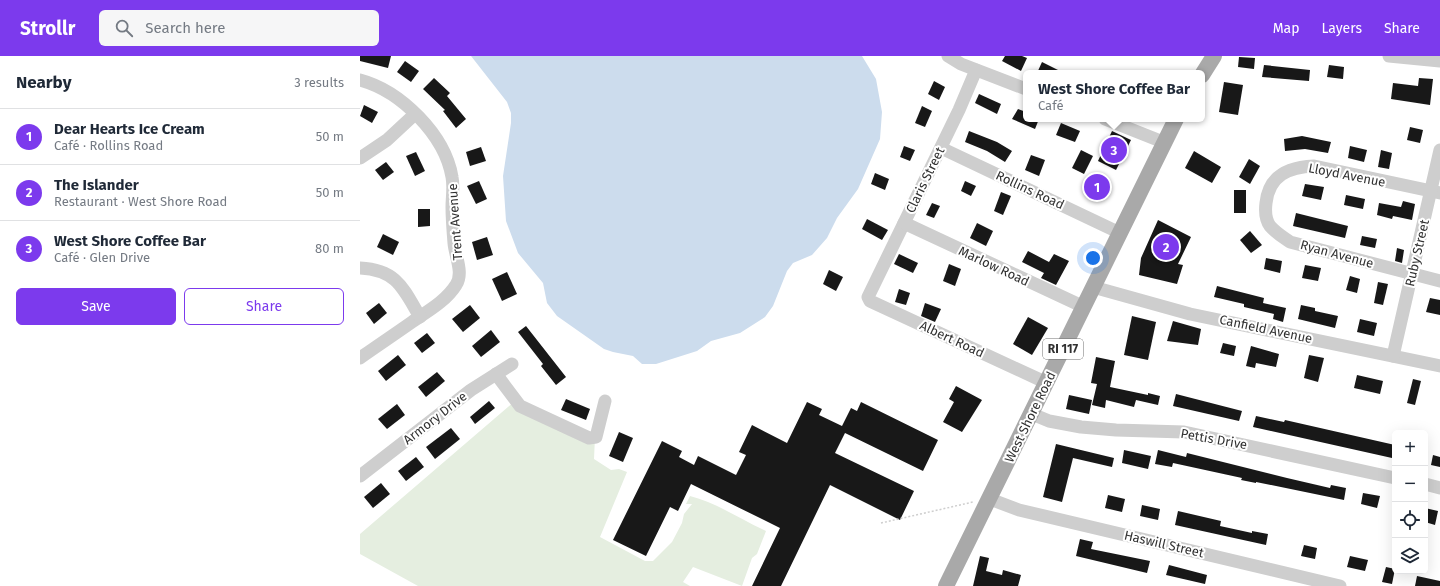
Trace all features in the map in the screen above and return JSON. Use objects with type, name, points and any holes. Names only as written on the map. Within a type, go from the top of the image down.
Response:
[{"type":"main road","points":[[1205,71],[1214,56]]},
{"type":"main road","name":"West Shore Road","points":[[946,586],[1032,414],[1163,142],[1174,122]]},
{"type":"street","points":[[948,56],[976,70],[1023,88]]},
{"type":"street","points":[[1389,56],[1440,61]]},
{"type":"street","name":"Claris Street","points":[[871,289],[941,148],[976,70]]},
{"type":"street","name":"Trent Avenue","points":[[360,80],[390,92],[415,114],[434,135],[442,147],[454,185],[452,206],[454,246],[459,274],[458,282],[452,292],[420,317],[360,358]]},
{"type":"street","points":[[360,158],[387,140],[415,114]]},
{"type":"street","points":[[1113,122],[1163,142]]},
{"type":"street","name":"Rollins Road","points":[[941,148],[1120,233]]},
{"type":"street","name":"Ruby Street","points":[[1393,356],[1412,274],[1436,192],[1440,150]]},
{"type":"street","name":"Lloyd Avenue","points":[[1267,195],[1270,186],[1278,177],[1287,171],[1301,166],[1314,166],[1436,192]]},
{"type":"street","name":"Ryan Avenue","points":[[1267,195],[1266,219],[1279,235],[1290,242],[1440,281]]},
{"type":"street","name":"Marlow Road","points":[[904,223],[1084,307]]},
{"type":"street","points":[[360,268],[380,270],[395,279],[401,285],[420,317]]},
{"type":"street","name":"Canfield Avenue","points":[[1093,287],[1190,314],[1440,366]]},
{"type":"street","name":"Albert Road","points":[[871,289],[868,297],[870,301],[1047,383]]},
{"type":"street","name":"Armory Drive","points":[[360,476],[471,390],[512,364]]},
{"type":"street","points":[[496,374],[520,406],[589,438],[596,437],[605,400]]},
{"type":"street","name":"Pettis Drive","points":[[1032,414],[1049,421],[1080,427],[1116,430],[1184,432],[1392,477]]},
{"type":"street","points":[[1428,485],[1440,488]]},
{"type":"street","name":"Haswill Street","points":[[990,499],[1019,510],[1340,586]]},
{"type":"path","points":[[881,523],[990,499]]},
{"type":"shaded area","points":[[515,401],[595,437],[594,459],[611,470],[619,469],[627,472],[600,537],[645,561],[653,561],[672,542],[682,523],[684,514],[692,504],[686,504],[690,496],[719,507],[766,531],[757,554],[752,558],[742,586],[693,567],[683,582],[690,586],[418,586],[360,554],[360,534]]},
{"type":"water","points":[[471,56],[862,56],[876,79],[882,112],[880,139],[858,189],[837,218],[827,238],[812,255],[793,263],[787,271],[773,306],[765,317],[740,333],[711,341],[697,351],[656,364],[642,364],[633,356],[604,349],[557,316],[547,303],[543,283],[518,253],[506,221],[503,176],[511,123],[511,113],[507,102]]},
{"type":"building","points":[[360,56],[391,56],[388,68],[360,61]]},
{"type":"building","points":[[1005,56],[1022,56],[1027,58],[1021,71],[1002,61]]},
{"type":"building","points":[[1239,57],[1255,58],[1254,69],[1238,67]]},
{"type":"building","points":[[405,61],[419,71],[411,82],[397,72]]},
{"type":"building","points":[[1042,62],[1058,70],[1038,70]]},
{"type":"building","points":[[1264,65],[1310,70],[1309,81],[1262,77]]},
{"type":"building","points":[[1329,65],[1344,67],[1343,79],[1327,77]]},
{"type":"building","points":[[434,78],[450,93],[447,96],[466,119],[456,128],[443,111],[445,110],[423,89]]},
{"type":"building","points":[[1419,78],[1433,79],[1430,105],[1391,99],[1393,83],[1418,86]]},
{"type":"building","points":[[934,81],[945,87],[939,100],[928,94]]},
{"type":"building","points":[[1224,82],[1243,85],[1238,115],[1219,112]]},
{"type":"building","points":[[979,94],[1001,104],[997,114],[975,103]]},
{"type":"building","points":[[364,105],[378,112],[372,123],[360,116]]},
{"type":"building","points":[[922,106],[932,111],[925,127],[915,123]]},
{"type":"building","points":[[1018,109],[1023,111],[1023,122],[1038,122],[1035,129],[1012,119]]},
{"type":"building","points":[[1061,123],[1080,131],[1075,142],[1056,135]]},
{"type":"building","points":[[1410,127],[1423,130],[1420,143],[1407,140]]},
{"type":"building","points":[[969,131],[997,142],[1012,151],[1005,162],[987,151],[965,142]]},
{"type":"building","points":[[1112,131],[1131,140],[1116,170],[1098,161]]},
{"type":"building","points":[[1302,136],[1331,142],[1328,153],[1305,149],[1285,151],[1284,139]]},
{"type":"building","points":[[904,146],[915,150],[910,161],[900,157]]},
{"type":"building","points":[[1350,146],[1367,150],[1364,162],[1348,158]]},
{"type":"building","points":[[481,147],[486,161],[470,166],[466,152]]},
{"type":"building","points":[[1081,150],[1093,156],[1084,174],[1072,168]]},
{"type":"building","points":[[1381,150],[1392,153],[1389,169],[1378,167]]},
{"type":"building","points":[[1194,151],[1221,167],[1212,183],[1185,168]]},
{"type":"building","points":[[416,152],[425,171],[415,176],[406,156]]},
{"type":"building","points":[[1031,155],[1045,160],[1039,176],[1025,170]]},
{"type":"building","points":[[1249,159],[1260,166],[1250,184],[1239,177]]},
{"type":"building","points":[[386,162],[394,172],[383,180],[375,170]]},
{"type":"building","points":[[875,173],[889,179],[885,190],[871,184]]},
{"type":"building","points":[[479,181],[487,199],[476,204],[467,186]]},
{"type":"building","points":[[965,181],[976,186],[971,196],[961,191]]},
{"type":"building","points":[[1305,184],[1324,187],[1321,200],[1302,196]]},
{"type":"building","points":[[1234,190],[1246,190],[1246,213],[1234,213]]},
{"type":"building","points":[[1001,192],[1011,196],[1003,215],[994,211]]},
{"type":"building","points":[[1346,195],[1365,199],[1363,209],[1344,205]]},
{"type":"building","points":[[1403,201],[1415,204],[1412,220],[1393,216],[1392,219],[1377,215],[1379,203],[1401,207]]},
{"type":"building","points":[[932,203],[940,206],[934,218],[926,215]]},
{"type":"building","points":[[418,209],[430,209],[430,226],[418,227]]},
{"type":"building","points":[[1296,213],[1348,226],[1345,238],[1293,226]]},
{"type":"building","points":[[867,219],[888,230],[882,240],[862,229]]},
{"type":"building","points":[[1158,220],[1191,237],[1178,264],[1183,265],[1177,284],[1139,275],[1141,258]]},
{"type":"building","points":[[977,223],[993,231],[986,246],[970,238]]},
{"type":"building","points":[[1250,231],[1262,245],[1251,253],[1240,240]]},
{"type":"building","points":[[383,234],[399,242],[393,255],[377,247]]},
{"type":"building","points":[[1362,236],[1377,239],[1375,248],[1360,245]]},
{"type":"building","points":[[487,237],[493,255],[477,260],[472,242]]},
{"type":"building","points":[[1397,248],[1404,250],[1402,263],[1395,261]]},
{"type":"building","points":[[1028,251],[1049,262],[1054,254],[1069,261],[1056,285],[1041,278],[1044,273],[1022,262]]},
{"type":"building","points":[[899,254],[918,263],[913,273],[894,264]]},
{"type":"building","points":[[1266,258],[1282,261],[1280,273],[1264,269]]},
{"type":"building","points":[[949,264],[961,269],[955,286],[943,281]]},
{"type":"building","points":[[1305,265],[1321,268],[1318,281],[1302,278]]},
{"type":"building","points":[[829,270],[843,277],[836,291],[823,284]]},
{"type":"building","points":[[507,272],[517,294],[502,301],[492,279]]},
{"type":"building","points":[[1350,276],[1360,279],[1357,293],[1346,290]]},
{"type":"building","points":[[1378,282],[1388,284],[1383,305],[1374,303]]},
{"type":"building","points":[[1217,286],[1264,298],[1263,303],[1286,308],[1283,322],[1273,319],[1274,314],[1244,307],[1244,304],[1214,297]]},
{"type":"building","points":[[899,289],[910,293],[906,305],[895,302]]},
{"type":"building","points":[[1430,298],[1440,300],[1440,315],[1426,312]]},
{"type":"building","points":[[379,303],[387,313],[374,324],[366,313]]},
{"type":"building","points":[[925,303],[941,309],[935,322],[921,316]]},
{"type":"building","points":[[470,305],[480,318],[463,332],[452,319]]},
{"type":"building","points":[[1301,305],[1315,308],[1315,311],[1338,316],[1335,328],[1298,319]]},
{"type":"building","points":[[1132,316],[1156,322],[1148,360],[1124,355]]},
{"type":"building","points":[[1028,317],[1048,328],[1032,355],[1013,344]]},
{"type":"building","points":[[1360,319],[1377,323],[1374,336],[1357,332]]},
{"type":"building","points":[[1173,321],[1201,329],[1198,345],[1167,341]]},
{"type":"building","points":[[526,326],[566,377],[556,385],[541,366],[543,364],[518,332]]},
{"type":"building","points":[[491,330],[500,342],[481,357],[472,346]]},
{"type":"building","points":[[427,333],[435,343],[422,353],[414,343]]},
{"type":"building","points":[[1223,343],[1236,346],[1234,356],[1220,353]]},
{"type":"building","points":[[1251,346],[1279,354],[1276,367],[1256,363],[1255,368],[1246,366]]},
{"type":"building","points":[[398,355],[406,365],[386,381],[378,371]]},
{"type":"building","points":[[1309,355],[1324,358],[1318,382],[1304,378]]},
{"type":"building","points":[[1096,357],[1115,361],[1110,387],[1160,396],[1158,405],[1136,400],[1134,407],[1106,400],[1105,408],[1092,405],[1097,384],[1091,383]]},
{"type":"building","points":[[437,372],[445,381],[426,397],[418,387]]},
{"type":"building","points":[[1357,375],[1383,381],[1380,394],[1354,388]]},
{"type":"building","points":[[1413,379],[1421,381],[1415,405],[1407,403]]},
{"type":"building","points":[[956,386],[982,400],[962,432],[943,422],[954,402],[949,399]]},
{"type":"building","points":[[1176,394],[1242,411],[1239,421],[1173,406]]},
{"type":"building","points":[[1069,395],[1092,400],[1089,414],[1066,409]]},
{"type":"building","points":[[566,399],[590,409],[586,420],[561,410]]},
{"type":"building","points":[[489,401],[495,408],[475,424],[470,417]]},
{"type":"building","points":[[807,402],[822,409],[819,415],[842,426],[851,408],[857,411],[861,402],[938,440],[923,471],[845,433],[835,453],[914,491],[900,520],[830,485],[781,586],[752,586],[780,528],[691,484],[678,511],[670,507],[646,556],[613,540],[662,441],[682,451],[679,457],[694,465],[698,456],[736,475],[746,455],[739,452],[752,425],[787,443]]},
{"type":"building","points":[[397,404],[405,415],[387,429],[378,419]]},
{"type":"building","points":[[1256,416],[1284,422],[1285,420],[1392,444],[1392,458],[1253,427]]},
{"type":"building","points":[[451,428],[460,439],[435,459],[426,447]]},
{"type":"building","points":[[619,432],[633,438],[623,462],[609,456]]},
{"type":"building","points":[[1056,444],[1114,458],[1112,467],[1073,458],[1062,502],[1043,497]]},
{"type":"building","points":[[1124,450],[1151,456],[1148,469],[1122,463]]},
{"type":"building","points":[[1158,450],[1186,457],[1187,453],[1330,488],[1331,485],[1346,488],[1344,500],[1241,480],[1242,478],[1173,463],[1172,467],[1155,464]]},
{"type":"building","points":[[1433,455],[1440,457],[1440,467],[1431,465]]},
{"type":"building","points":[[416,457],[424,467],[406,481],[398,471]]},
{"type":"building","points":[[381,483],[390,494],[373,508],[364,497]]},
{"type":"building","points":[[1363,493],[1380,496],[1377,508],[1361,504]]},
{"type":"building","points":[[1108,495],[1125,499],[1122,512],[1105,508]]},
{"type":"building","points":[[1142,505],[1160,509],[1158,520],[1140,516]]},
{"type":"building","points":[[1428,509],[1438,511],[1435,525],[1428,523]]},
{"type":"building","points":[[1178,511],[1221,521],[1220,526],[1252,533],[1252,531],[1268,534],[1266,545],[1175,525]]},
{"type":"building","points":[[1080,539],[1093,542],[1091,549],[1150,561],[1147,573],[1076,556]]},
{"type":"building","points":[[1304,545],[1317,548],[1315,559],[1301,556]]},
{"type":"building","points":[[980,556],[989,558],[986,571],[1002,575],[1003,570],[1021,575],[1018,586],[973,586]]},
{"type":"building","points":[[1350,556],[1368,560],[1365,571],[1347,567]]},
{"type":"building","points":[[1169,565],[1207,575],[1205,584],[1166,575]]},
{"type":"building","points":[[1386,567],[1392,568],[1392,574],[1394,574],[1392,584],[1382,582]]},
{"type":"building","points":[[1417,576],[1440,581],[1440,586],[1415,586]]},
{"type":"place","name":"West Shore Coffee Bar","points":[[1114,150]]},
{"type":"place","name":"Dear Hearts Ice Cream","points":[[1097,187]]},
{"type":"place","name":"The Islander","points":[[1166,247]]}]
